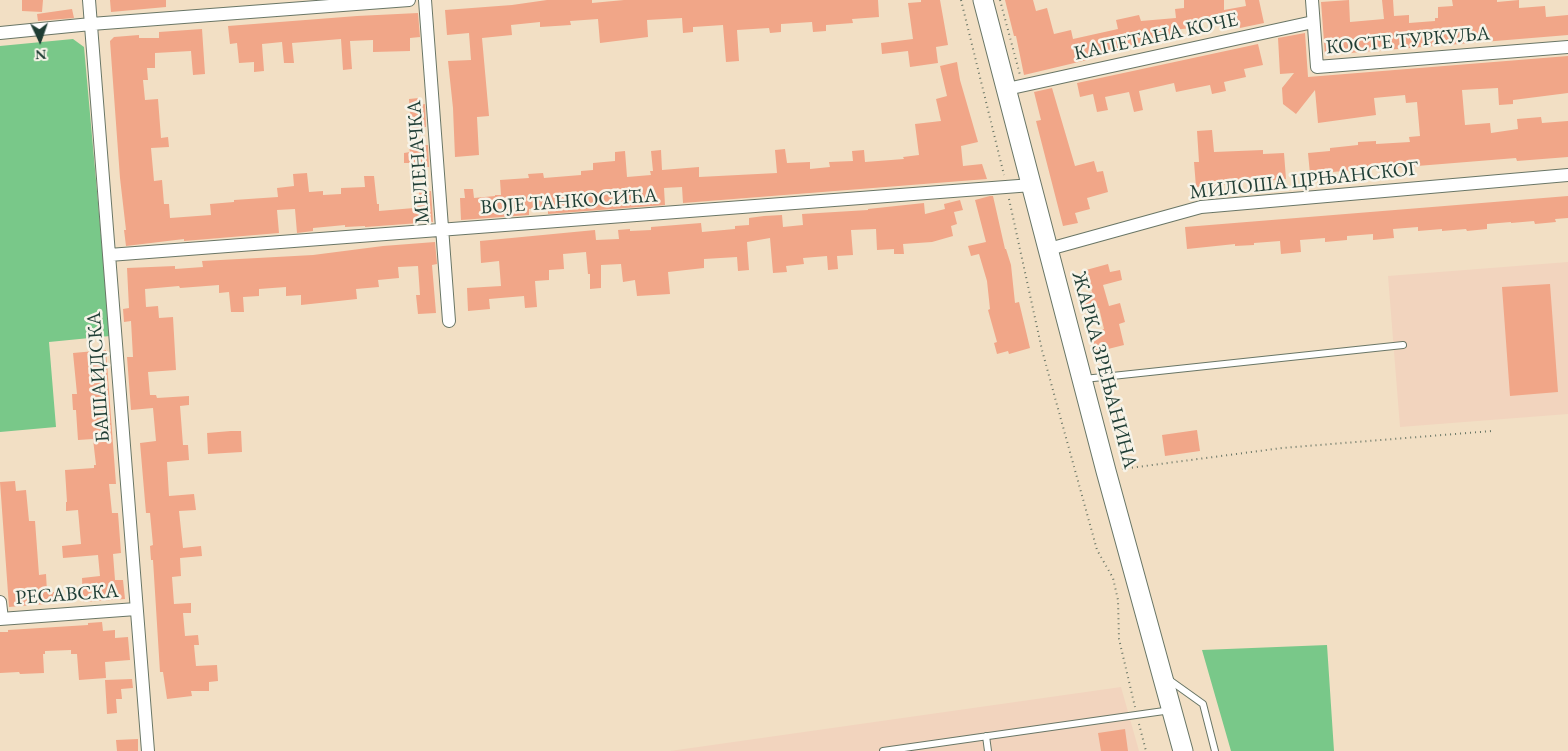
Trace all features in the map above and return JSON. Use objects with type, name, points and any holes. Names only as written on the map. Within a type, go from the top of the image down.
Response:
[{"type":"main road","name":"ЖАРКА ЗРЕЊАНИНА","points":[[983,0],[1015,87],[1032,185],[1106,471],[1183,751]]},
{"type":"street","name":"БАШАИДСКА","points":[[89,0],[148,751]]},
{"type":"street","points":[[0,33],[91,24],[409,0]]},
{"type":"street","name":"МЕЛЕНАЧКА","points":[[425,0],[450,320]]},
{"type":"street","name":"КОСТЕ ТУРКУЉА","points":[[1312,0],[1317,67],[1568,47]]},
{"type":"street","name":"КАПЕТАНА КОЧЕ","points":[[1015,87],[1314,22]]},
{"type":"street","name":"МИЛОША ЦРЊАНСКОГ","points":[[1049,249],[1201,207],[1568,175]]},
{"type":"street","name":"ВОЈЕ ТАНКОСИЋА","points":[[109,256],[1032,185]]},
{"type":"street","points":[[0,602],[1,619]]},
{"type":"street","name":"РЕСАВСКА","points":[[1,619],[136,609]]},
{"type":"lane","points":[[1082,379],[1403,345]]},
{"type":"lane","points":[[1162,675],[1203,704],[1215,751]]},
{"type":"lane","points":[[883,751],[1172,710]]},
{"type":"lane","points":[[986,736],[988,751]]},
{"type":"path","points":[[961,0],[1007,188],[1042,350],[1098,550],[1113,578],[1118,600],[1119,639],[1146,751]]},
{"type":"path","points":[[1000,0],[1015,87]]},
{"type":"path","points":[[1106,471],[1282,448],[1492,430]]},
{"type":"shaded area","points":[[1568,262],[1568,414],[1400,427],[1388,276]]},
{"type":"shaded area","points":[[1121,687],[1139,751],[670,751]]},
{"type":"green space","points":[[73,39],[84,47],[110,336],[49,342],[56,427],[0,432],[0,46]]},
{"type":"green space","points":[[1327,645],[1334,751],[1231,751],[1202,650]]},
{"type":"building","points":[[22,0],[43,0],[42,12],[22,11]]},
{"type":"building","points":[[110,0],[166,0],[166,7],[111,12]]},
{"type":"building","points":[[547,0],[592,0],[592,3],[624,0],[878,0],[879,17],[852,19],[853,23],[826,25],[826,31],[813,32],[812,22],[781,24],[781,32],[770,33],[769,28],[737,30],[739,61],[726,62],[723,25],[693,27],[693,32],[683,33],[682,18],[647,20],[648,37],[600,43],[598,19],[570,21],[571,25],[540,27],[540,22],[511,25],[512,35],[482,38],[489,116],[477,117],[479,155],[455,157],[453,108],[448,61],[471,60],[469,33],[447,35],[445,10],[512,5]]},
{"type":"building","points":[[921,0],[940,0],[948,45],[936,47],[938,63],[910,67],[908,51],[882,54],[881,43],[913,39],[908,3],[921,2]]},
{"type":"building","points":[[1005,0],[1033,0],[1036,11],[1047,8],[1054,34],[1071,30],[1073,39],[1118,29],[1116,20],[1139,15],[1141,21],[1176,18],[1175,9],[1184,8],[1184,0],[1224,0],[1224,10],[1246,6],[1245,0],[1259,0],[1264,23],[1240,28],[1237,17],[1199,20],[1199,27],[1174,30],[1174,37],[1152,38],[1153,43],[1108,52],[1108,55],[1024,75],[1016,36],[1014,36]]},
{"type":"building","points":[[1349,0],[1350,22],[1384,19],[1382,0],[1393,0],[1394,16],[1409,15],[1409,23],[1435,21],[1435,18],[1438,18],[1438,7],[1453,6],[1452,0],[1497,0],[1497,2],[1519,0],[1519,8],[1545,6],[1546,17],[1568,15],[1568,35],[1325,55],[1321,2]]},
{"type":"building","points":[[72,9],[74,18],[38,21],[37,14]]},
{"type":"building","points":[[418,13],[420,37],[410,38],[410,51],[373,52],[373,40],[350,41],[352,69],[343,70],[341,39],[292,43],[294,63],[284,63],[282,42],[262,44],[264,71],[254,72],[254,62],[239,63],[237,43],[230,44],[228,26]]},
{"type":"building","points":[[202,29],[205,74],[193,75],[191,51],[155,53],[155,68],[147,68],[148,80],[143,80],[145,100],[158,99],[161,138],[168,137],[169,147],[151,148],[154,181],[162,180],[164,204],[169,204],[170,218],[211,215],[210,204],[234,202],[234,200],[278,197],[277,188],[294,186],[293,174],[307,173],[309,192],[323,191],[323,195],[341,194],[341,188],[365,187],[364,176],[374,176],[379,211],[414,208],[414,200],[420,200],[419,192],[431,191],[433,222],[365,227],[345,227],[345,225],[313,228],[313,231],[297,233],[295,209],[277,210],[279,233],[184,241],[184,239],[126,246],[110,41],[114,37],[139,35],[139,38],[159,38],[159,32]]},
{"type":"building","points":[[1305,33],[1308,77],[1568,56],[1568,93],[1513,100],[1513,104],[1499,105],[1498,88],[1462,90],[1465,125],[1490,123],[1491,133],[1518,129],[1517,119],[1541,117],[1542,123],[1568,121],[1568,157],[1517,161],[1516,158],[1380,169],[1380,166],[1310,174],[1308,153],[1330,151],[1330,148],[1358,145],[1358,142],[1376,141],[1376,144],[1410,142],[1409,137],[1420,136],[1417,102],[1406,103],[1405,95],[1374,98],[1376,115],[1318,123],[1315,90],[1296,114],[1283,104],[1282,88],[1294,73],[1280,74],[1278,38]]},
{"type":"building","points":[[1258,44],[1263,65],[1244,69],[1246,77],[1224,82],[1226,91],[1212,94],[1210,85],[1176,92],[1174,83],[1139,91],[1143,110],[1134,112],[1129,92],[1105,97],[1108,110],[1097,112],[1093,94],[1080,97],[1077,83]]},
{"type":"building","points":[[957,62],[960,80],[978,142],[961,146],[963,166],[982,164],[987,179],[683,203],[682,187],[664,188],[665,205],[548,214],[548,208],[529,209],[529,215],[461,220],[460,198],[465,198],[464,189],[473,189],[474,198],[501,195],[500,180],[529,178],[528,174],[543,173],[544,178],[581,175],[581,171],[593,170],[593,163],[615,161],[615,152],[625,151],[627,177],[651,175],[650,171],[653,171],[651,151],[661,150],[662,170],[699,167],[699,177],[777,173],[775,150],[785,149],[787,163],[810,162],[810,169],[830,167],[829,162],[853,161],[852,151],[864,150],[865,162],[904,159],[903,157],[919,155],[915,124],[941,121],[936,99],[947,96],[940,66]]},
{"type":"building","points":[[1052,88],[1075,166],[1094,161],[1097,172],[1103,171],[1108,192],[1087,198],[1090,209],[1075,213],[1078,223],[1063,226],[1036,121],[1041,120],[1034,92]]},
{"type":"building","points":[[419,98],[420,105],[425,104],[426,127],[411,129],[409,99]]},
{"type":"building","points":[[1212,130],[1214,152],[1263,150],[1263,154],[1284,153],[1286,179],[1196,187],[1194,162],[1199,162],[1197,131]]},
{"type":"building","points":[[428,145],[429,167],[411,168],[410,163],[404,163],[404,153],[410,152],[409,147]]},
{"type":"building","points":[[993,196],[1005,249],[1011,265],[1015,303],[1019,302],[1030,348],[1009,354],[1008,351],[997,354],[994,343],[997,342],[988,310],[990,309],[987,281],[979,254],[971,256],[968,246],[986,242],[975,200]]},
{"type":"building","points":[[1568,196],[1568,218],[1555,219],[1556,222],[1535,224],[1534,221],[1487,224],[1487,229],[1467,231],[1466,229],[1442,231],[1442,229],[1418,231],[1418,227],[1393,229],[1394,238],[1373,240],[1373,234],[1347,236],[1347,240],[1325,242],[1325,238],[1300,240],[1301,252],[1281,254],[1280,241],[1254,243],[1254,245],[1235,246],[1235,244],[1187,249],[1185,227]]},
{"type":"building","points":[[960,200],[963,210],[954,212],[957,224],[951,226],[953,236],[932,242],[903,244],[904,254],[894,254],[894,249],[877,250],[876,229],[851,230],[853,255],[837,256],[838,269],[828,270],[827,256],[803,258],[804,264],[786,266],[787,272],[773,273],[770,238],[747,242],[749,270],[738,271],[737,257],[704,259],[704,268],[668,272],[670,294],[637,296],[635,280],[623,282],[621,264],[601,265],[601,288],[590,289],[590,274],[588,274],[586,252],[563,254],[564,269],[549,270],[549,280],[535,281],[537,307],[525,308],[524,296],[489,299],[490,309],[468,311],[467,288],[501,286],[499,261],[481,263],[480,241],[595,230],[596,240],[619,239],[618,230],[651,230],[651,227],[701,223],[702,232],[735,229],[735,226],[749,225],[749,218],[782,215],[783,227],[803,225],[802,214],[868,210],[924,203],[925,214],[945,209],[944,204]]},
{"type":"building","points":[[435,242],[437,264],[432,265],[436,313],[418,314],[416,295],[420,295],[418,266],[398,267],[399,278],[378,280],[379,287],[356,289],[357,299],[301,305],[301,295],[286,296],[286,287],[259,289],[259,296],[243,297],[244,312],[231,312],[229,292],[219,293],[219,285],[145,289],[146,307],[158,306],[159,318],[173,317],[176,370],[148,372],[150,395],[156,395],[157,398],[189,396],[189,405],[180,406],[183,445],[188,445],[189,460],[167,462],[169,496],[194,494],[196,510],[179,511],[183,548],[201,546],[202,556],[180,558],[181,576],[172,577],[174,604],[191,603],[191,613],[183,613],[185,636],[198,635],[199,645],[194,645],[196,666],[217,665],[218,681],[209,682],[209,691],[191,691],[192,696],[167,699],[163,672],[160,672],[153,560],[151,560],[150,546],[153,545],[150,513],[146,513],[140,443],[156,441],[153,408],[131,410],[127,357],[133,357],[131,321],[124,322],[123,309],[129,308],[127,268],[175,266],[175,269],[203,267],[202,261],[313,255],[383,246]]},
{"type":"building","points":[[1108,264],[1110,272],[1120,270],[1122,280],[1103,285],[1109,306],[1120,303],[1125,322],[1119,324],[1124,345],[1096,352],[1091,333],[1104,329],[1099,308],[1085,312],[1081,295],[1092,292],[1086,270]]},
{"type":"building","points":[[1550,284],[1558,392],[1510,396],[1502,287]]},
{"type":"building","points":[[106,350],[116,484],[109,484],[112,513],[118,513],[121,553],[113,554],[115,580],[123,580],[125,599],[83,602],[82,578],[100,576],[98,555],[63,558],[62,546],[81,544],[78,510],[66,511],[65,470],[94,468],[94,465],[96,465],[93,439],[78,440],[76,410],[73,410],[72,394],[77,394],[73,353]]},
{"type":"building","points":[[1197,430],[1200,451],[1165,456],[1162,435]]},
{"type":"building","points":[[241,431],[242,452],[208,454],[207,433]]},
{"type":"building","points":[[15,481],[16,491],[26,490],[29,521],[35,521],[39,575],[46,574],[47,592],[56,592],[57,603],[9,607],[0,482]]},
{"type":"building","points":[[102,622],[103,631],[115,630],[115,638],[128,637],[130,660],[105,662],[106,678],[79,680],[77,654],[71,654],[71,650],[45,651],[45,654],[43,654],[44,673],[0,673],[0,632],[88,625],[88,623]]},
{"type":"building","points":[[132,679],[133,688],[121,689],[122,699],[116,699],[117,713],[107,714],[105,680]]},
{"type":"building","points":[[1125,729],[1128,751],[1101,751],[1098,733]]},
{"type":"building","points":[[138,739],[138,751],[117,751],[116,740]]}]
